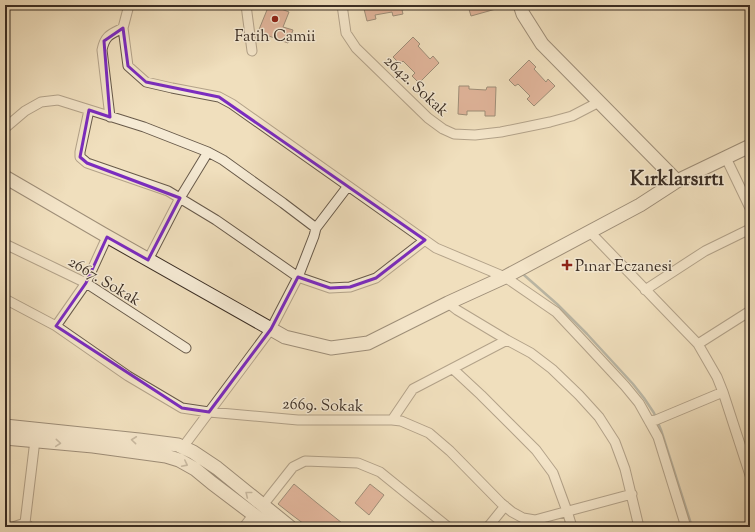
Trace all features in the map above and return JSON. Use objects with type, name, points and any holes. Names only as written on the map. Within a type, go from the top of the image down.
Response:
[{"type":"street","points":[[129,5],[123,28],[128,66],[146,82],[219,97],[232,104],[436,248],[505,277],[556,312],[639,403],[658,437],[686,527]]},
{"type":"street","points":[[246,5],[252,51]]},
{"type":"street","name":"2642. Sokak","points":[[342,5],[346,33],[356,48],[428,118],[443,129],[454,134],[475,135],[501,132],[550,122],[572,116],[599,102]]},
{"type":"street","points":[[520,5],[523,14],[542,44],[677,181]]},
{"type":"street","points":[[110,117],[102,50],[104,41],[110,35],[123,28]]},
{"type":"street","points":[[5,128],[25,110],[41,102],[58,100],[144,127],[208,152],[223,160],[316,228]]},
{"type":"street","points":[[90,110],[80,152],[80,157],[87,163],[168,191],[216,220],[298,277],[330,288],[350,287],[376,278],[425,240]]},
{"type":"street","points":[[5,177],[107,237],[285,337],[331,348],[368,343],[448,303],[505,277],[640,205],[677,181],[750,146]]},
{"type":"street","points":[[148,260],[180,198],[208,152]]},
{"type":"street","points":[[726,158],[750,208]]},
{"type":"street","points":[[183,447],[271,329],[298,277],[316,228],[348,186]]},
{"type":"street","points":[[645,290],[705,251],[750,229]]},
{"type":"street","points":[[590,232],[698,344],[717,377],[723,392],[747,454],[750,475]]},
{"type":"street","points":[[56,326],[86,283],[107,237]]},
{"type":"street","name":"2667. Sokak","points":[[5,244],[86,283],[186,348]]},
{"type":"street","name":"2669. Sokak","points":[[5,299],[56,326],[128,376],[182,408],[209,412],[298,420],[392,420],[401,421],[430,433],[505,506],[523,518],[535,520],[567,510],[632,494]]},
{"type":"street","points":[[448,303],[506,340],[531,353],[552,369],[580,395],[599,417],[615,442],[625,469],[639,527]]},
{"type":"street","points":[[698,344],[749,314]]},
{"type":"street","points":[[392,420],[413,389],[506,340]]},
{"type":"street","points":[[453,369],[536,450],[553,473],[572,527]]},
{"type":"street","points":[[649,421],[656,420],[723,392]]},
{"type":"street","points":[[5,426],[178,445],[193,452],[217,468],[290,527]]},
{"type":"street","points":[[5,438],[93,446],[166,456],[179,460],[195,469],[270,527]]},
{"type":"street","points":[[13,527],[28,525],[35,440]]},
{"type":"street","points":[[263,506],[294,467],[305,461],[358,463],[380,472],[448,527]]},
{"type":"street","points":[[488,527],[505,506]]},
{"type":"street","points":[[244,527],[253,515]]},
{"type":"highlighted area","points":[[123,28],[128,66],[146,82],[219,97],[425,240],[376,278],[350,287],[330,288],[298,277],[271,329],[209,412],[182,408],[56,326],[86,283],[107,237],[148,260],[180,198],[87,163],[80,157],[89,110],[110,117],[104,41]]},
{"type":"building","name":"Fatih Camii","points":[[269,5],[289,12],[283,27],[293,30],[288,43],[258,32]]},
{"type":"building","points":[[363,5],[410,5],[410,8],[402,10],[403,14],[393,16],[392,12],[375,15],[376,19],[367,21]]},
{"type":"building","points":[[503,5],[503,7],[471,16],[468,6]]},
{"type":"building","points":[[413,37],[420,44],[418,46],[430,59],[433,56],[439,63],[419,83],[412,76],[415,73],[403,61],[400,64],[393,57]]},
{"type":"building","points":[[529,60],[536,67],[534,69],[546,82],[548,79],[555,86],[534,106],[527,99],[530,96],[518,84],[515,86],[509,80]]},
{"type":"building","points":[[459,86],[469,86],[469,89],[486,90],[487,87],[496,87],[495,116],[485,116],[485,111],[467,111],[467,115],[458,114]]},
{"type":"building","points":[[294,484],[347,527],[308,527],[278,504]]},
{"type":"building","points":[[370,484],[384,495],[369,515],[355,503]]},
{"type":"waterway","points":[[524,275],[557,304],[587,334],[644,398],[654,413],[661,430],[692,527]]},
{"type":"place","name":"Fatih Camii","points":[[275,19]]},
{"type":"place","name":"Pınar Eczanesi","points":[[567,265]]},
{"type":"district","name":"Kırklarsırtı","points":[[677,178]]}]
